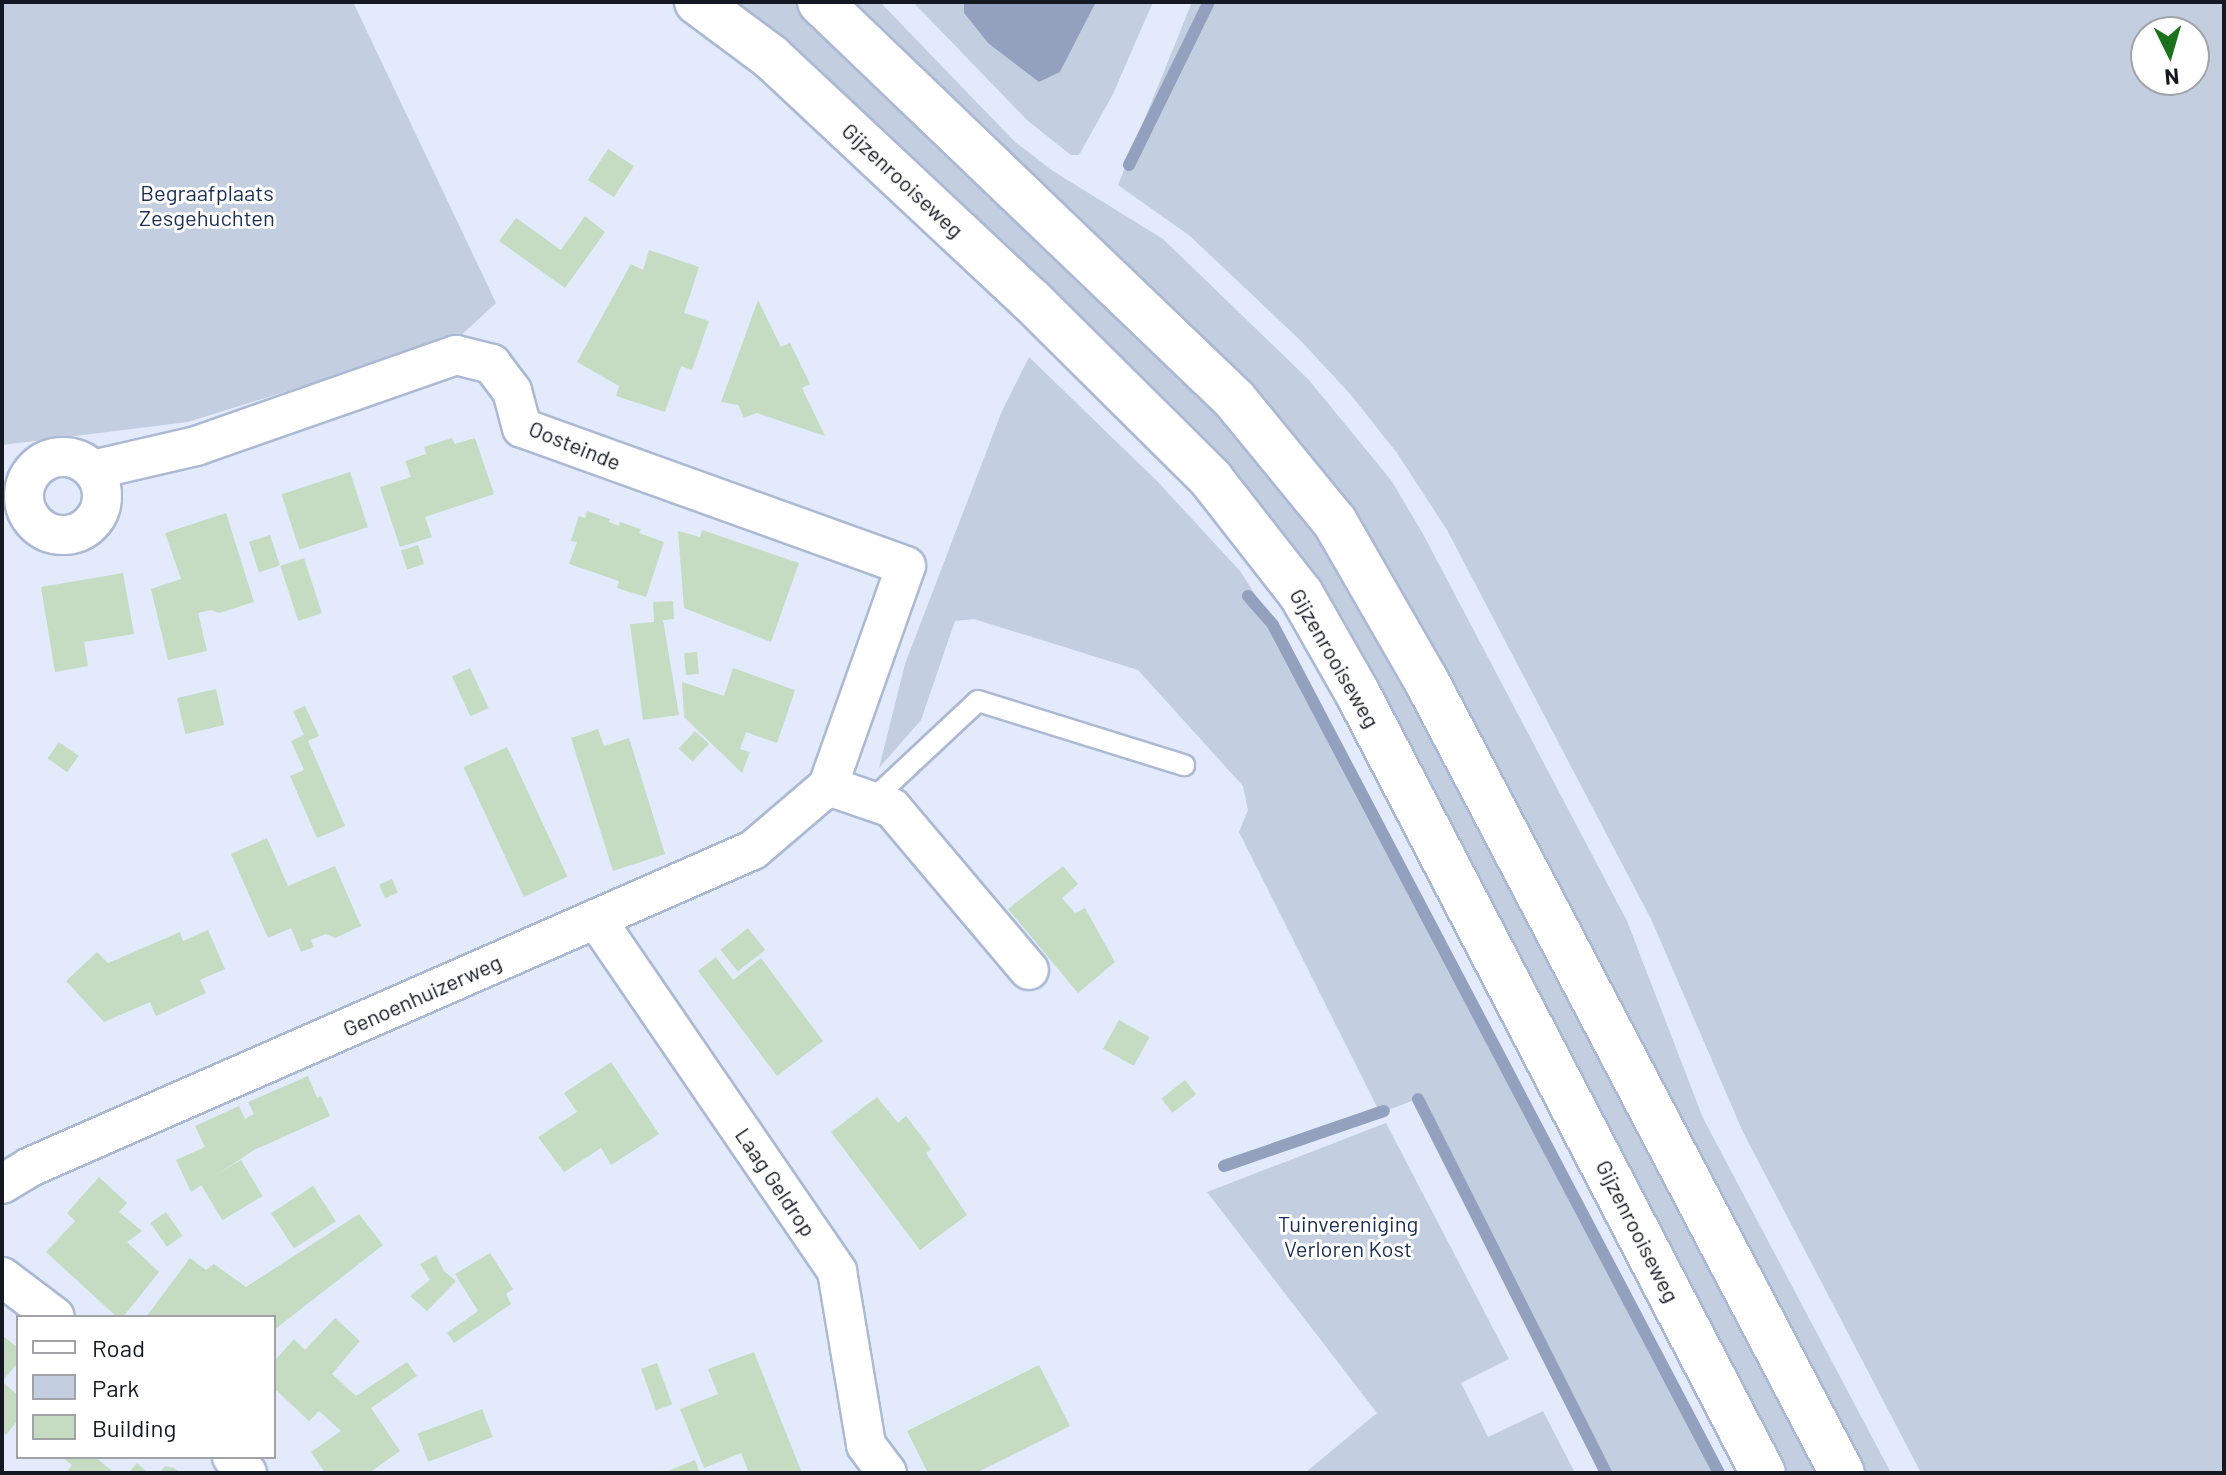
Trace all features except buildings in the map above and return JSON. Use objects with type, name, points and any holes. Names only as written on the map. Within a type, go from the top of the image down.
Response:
[{"type":"main road","name":"Gijzenrooiseweg","points":[[697,2],[771,57],[1031,300],[1211,479],[1301,594],[1357,692],[1763,1473]]},
{"type":"main road","points":[[820,2],[1235,400],[1335,522],[1433,694],[1842,1473]]},
{"type":"street","name":"Oosteinde","points":[[93,470],[196,446],[456,355],[492,364],[512,391],[522,428],[906,566],[828,786]]},
{"type":"street","points":[[828,786],[892,808],[1029,970]]},
{"type":"street","name":"Genoenhuizerweg","points":[[2,1184],[30,1167],[753,850],[828,786]]},
{"type":"street","name":"Laag Geldrop","points":[[596,919],[837,1271],[866,1445],[887,1473]]},
{"type":"street","points":[[2,1277],[52,1315]]},
{"type":"lane","points":[[871,801],[978,701],[1184,765]]},
{"type":"green space","name":"Begraafplaats Zesgehuchten","points":[[2,2],[353,2],[496,303],[458,338],[188,422],[2,445]]},
{"type":"green space","points":[[722,2],[797,2],[1228,412],[1314,510],[1827,1473],[1778,1473],[1321,605]]},
{"type":"green space","points":[[849,2],[880,2],[1015,142],[1053,171],[1163,239],[1308,379],[1391,480],[1423,534],[1627,921],[1703,1118],[1891,1473],[1857,1473],[1375,555]]},
{"type":"green space","points":[[913,2],[964,2],[964,13],[988,43],[1060,72],[1096,2],[1153,2],[1113,94],[1079,155],[1071,155],[1028,121]]},
{"type":"green space","points":[[1192,2],[2224,2],[2224,1473],[1921,1473],[1743,1132],[1651,919],[1447,530],[1397,453],[1351,395],[1301,341],[1190,236],[1118,185]]},
{"type":"green space","points":[[1029,357],[1157,481],[1240,571],[1277,628],[1724,1473],[1609,1473],[1417,1099],[1380,1113],[1239,832],[1248,810],[1243,786],[1138,670],[974,619],[955,621],[921,720],[879,768],[905,664],[1002,411]]},
{"type":"green space","name":"Tuinvereniging Verloren Kost","points":[[1386,1123],[1509,1359],[1461,1383],[1488,1437],[1543,1411],[1575,1473],[1305,1473],[1377,1413],[1207,1192]]},
{"type":"shaded area","points":[[964,2],[1096,2],[1060,72],[1039,82],[988,43],[964,13]]},
{"type":"waterway","points":[[1129,165],[1209,2]]},
{"type":"waterway","points":[[1248,596],[1273,625],[1719,1473]]},
{"type":"waterway","points":[[1418,1099],[1606,1473]]},
{"type":"waterway","points":[[1224,1166],[1384,1111]]}]
